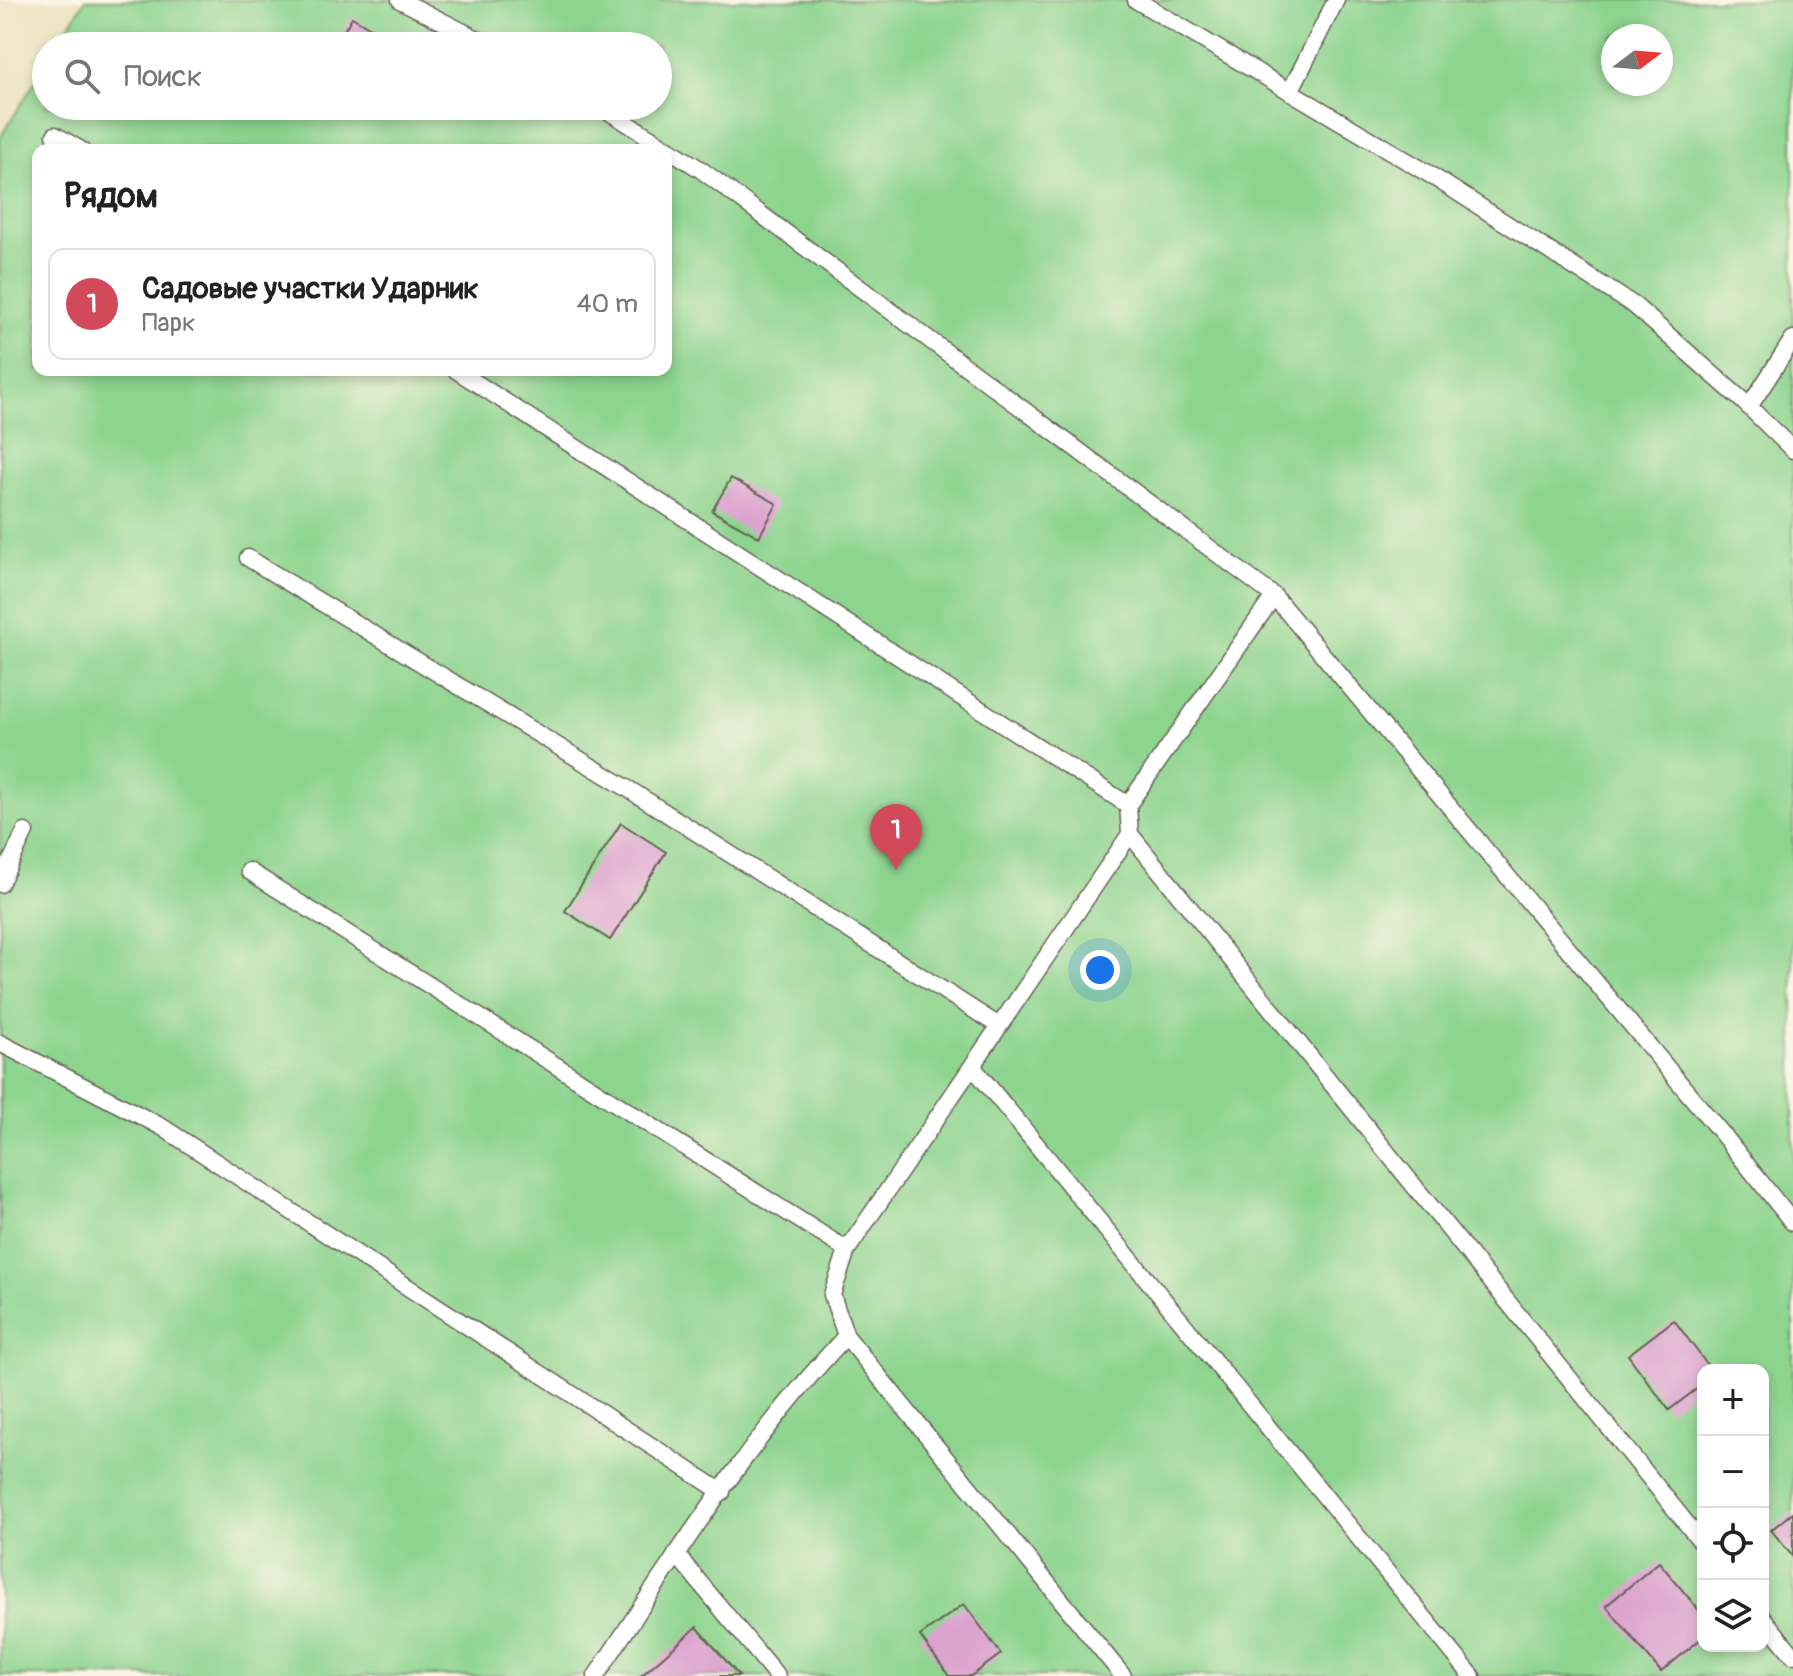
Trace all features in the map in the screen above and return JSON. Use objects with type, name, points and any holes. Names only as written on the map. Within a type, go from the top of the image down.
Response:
[{"type":"lane","points":[[400,0],[463,32]]},
{"type":"lane","points":[[1136,0],[1429,174],[1635,306],[1793,450]]},
{"type":"lane","points":[[1290,92],[1336,0]]},
{"type":"lane","points":[[622,120],[660,144]]},
{"type":"lane","points":[[55,135],[71,144]]},
{"type":"lane","points":[[672,151],[700,169],[1274,596],[1793,1223]]},
{"type":"lane","points":[[1749,407],[1793,339]]},
{"type":"lane","points":[[465,376],[1128,805]]},
{"type":"lane","points":[[248,558],[630,790],[999,1026]]},
{"type":"lane","points":[[1274,596],[1128,805],[1130,834],[1697,1537]]},
{"type":"lane","points":[[0,884],[25,832]]},
{"type":"lane","points":[[1123,1676],[846,1336],[832,1295],[847,1250],[1130,834]]},
{"type":"lane","points":[[249,871],[847,1250]]},
{"type":"lane","points":[[0,1043],[162,1127],[722,1492]]},
{"type":"lane","points":[[972,1066],[1472,1676]]},
{"type":"lane","points":[[596,1676],[676,1554],[803,1381],[846,1336]]},
{"type":"lane","points":[[676,1554],[777,1676]]},
{"type":"lane","points":[[1769,1625],[1793,1655]]},
{"type":"green space","points":[[85,0],[1793,0],[1793,1676],[0,1676],[0,138],[32,87],[32,120],[672,120],[672,32],[66,32]]},
{"type":"building","points":[[352,17],[377,32],[343,32]]},
{"type":"building","points":[[731,478],[777,504],[759,537],[712,511]]},
{"type":"building","points":[[621,823],[666,852],[610,940],[565,911]]},
{"type":"building","points":[[1674,1320],[1707,1364],[1697,1364],[1697,1389],[1669,1410],[1628,1355]]},
{"type":"building","points":[[1793,1512],[1793,1557],[1771,1530]]},
{"type":"building","points":[[1659,1562],[1697,1608],[1697,1642],[1661,1672],[1606,1606]]},
{"type":"building","points":[[964,1604],[1001,1654],[971,1676],[949,1676],[920,1636]]},
{"type":"building","points":[[697,1627],[739,1676],[641,1676]]},
{"type":"place","name":"Садовые участки Ударник","points":[[896,870]]}]
